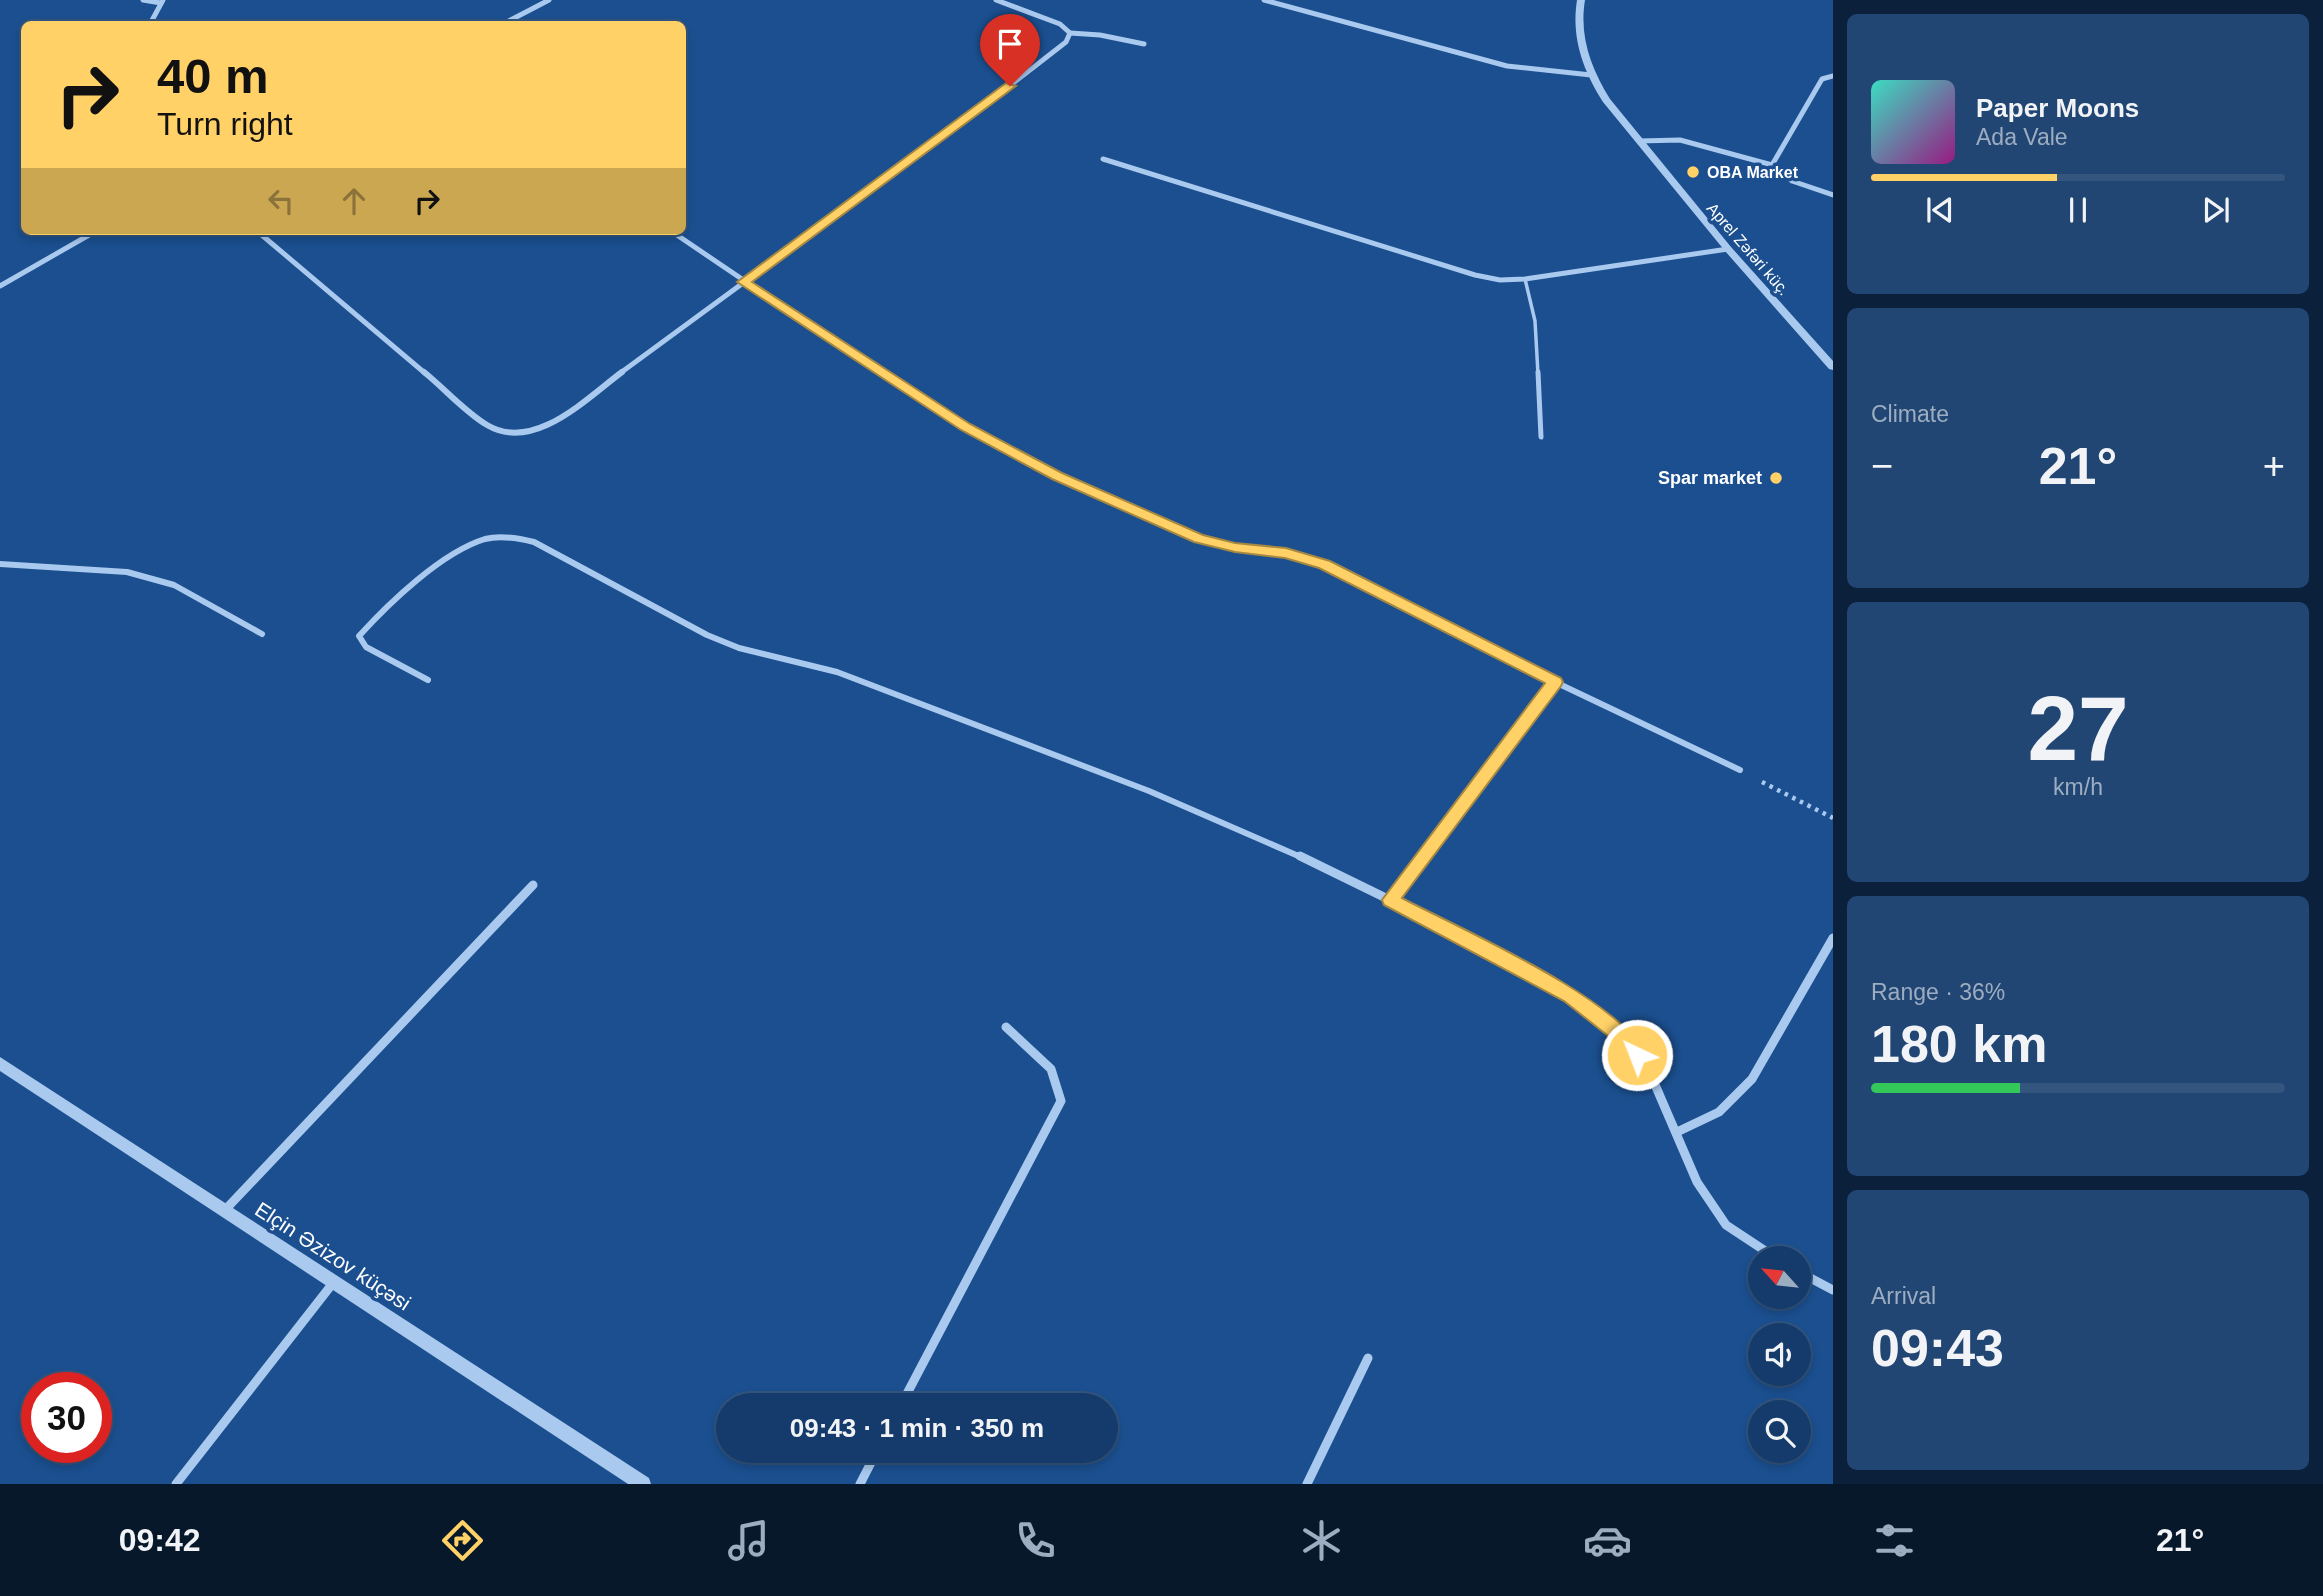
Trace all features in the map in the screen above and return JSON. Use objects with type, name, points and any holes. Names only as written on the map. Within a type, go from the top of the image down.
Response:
[{"type":"street","points":[[144,0],[162,1],[152,21]]},
{"type":"street","points":[[509,21],[549,0]]},
{"type":"street","points":[[996,0],[1060,24],[1070,33],[1100,35],[1144,44]]},
{"type":"street","points":[[1264,0],[1507,66],[1591,75]]},
{"type":"street","name":"Aprel Zəfəri küç.","points":[[1581,0],[1579,27],[1591,75],[1639,141],[1728,249],[1833,366]]},
{"type":"street","points":[[262,235],[488,426],[512,435],[539,430],[565,414],[994,99],[1066,42],[1070,33]]},
{"type":"street","points":[[1772,165],[1822,79],[1833,76]]},
{"type":"street","points":[[1639,141],[1679,140],[1772,165],[1779,174],[1796,184],[1833,195]]},
{"type":"street","points":[[1102,159],[1475,275],[1500,280],[1525,279],[1728,249]]},
{"type":"street","points":[[0,286],[89,235]]},
{"type":"street","points":[[677,235],[965,427],[1057,476],[1199,539],[1235,547],[1286,553],[1325,565],[1555,682],[1740,770]]},
{"type":"street","points":[[428,680],[366,647],[359,636],[372,621],[461,549],[484,539],[508,536],[534,542],[707,635],[739,648],[837,673],[1149,791],[1285,849],[1390,900],[1570,995],[1623,1038],[1650,1073],[1697,1182],[1726,1224],[1758,1246]]},
{"type":"street","points":[[0,564],[127,572],[174,584],[262,634]]},
{"type":"street","points":[[1390,900],[1555,682]]},
{"type":"street","points":[[225,1210],[533,885]]},
{"type":"street","points":[[1677,1132],[1719,1112],[1752,1079],[1833,938]]},
{"type":"street","points":[[907,1393],[1061,1101],[1051,1069],[1006,1027]]},
{"type":"street","name":"Elçin Əzizov küçəsi","points":[[0,1063],[643,1484]]},
{"type":"street","points":[[1811,1278],[1833,1290]]},
{"type":"street","points":[[176,1484],[334,1282]]},
{"type":"street","points":[[1307,1484],[1368,1358]]},
{"type":"street","points":[[860,1484],[871,1463]]},
{"type":"lane","points":[[1525,279],[1535,321],[1541,437]]},
{"type":"path","points":[[1740,770],[1833,818]]},
{"type":"place","name":"OBA Market","points":[[1693,172]]},
{"type":"place","name":"Spar market","points":[[1776,478]]},
{"type":"route","points":[[1010,86],[744,282],[965,427],[1057,476],[1199,539],[1235,547],[1286,553],[1325,565],[1555,682],[1390,900],[1570,995],[1623,1038],[1637,1055]]}]
